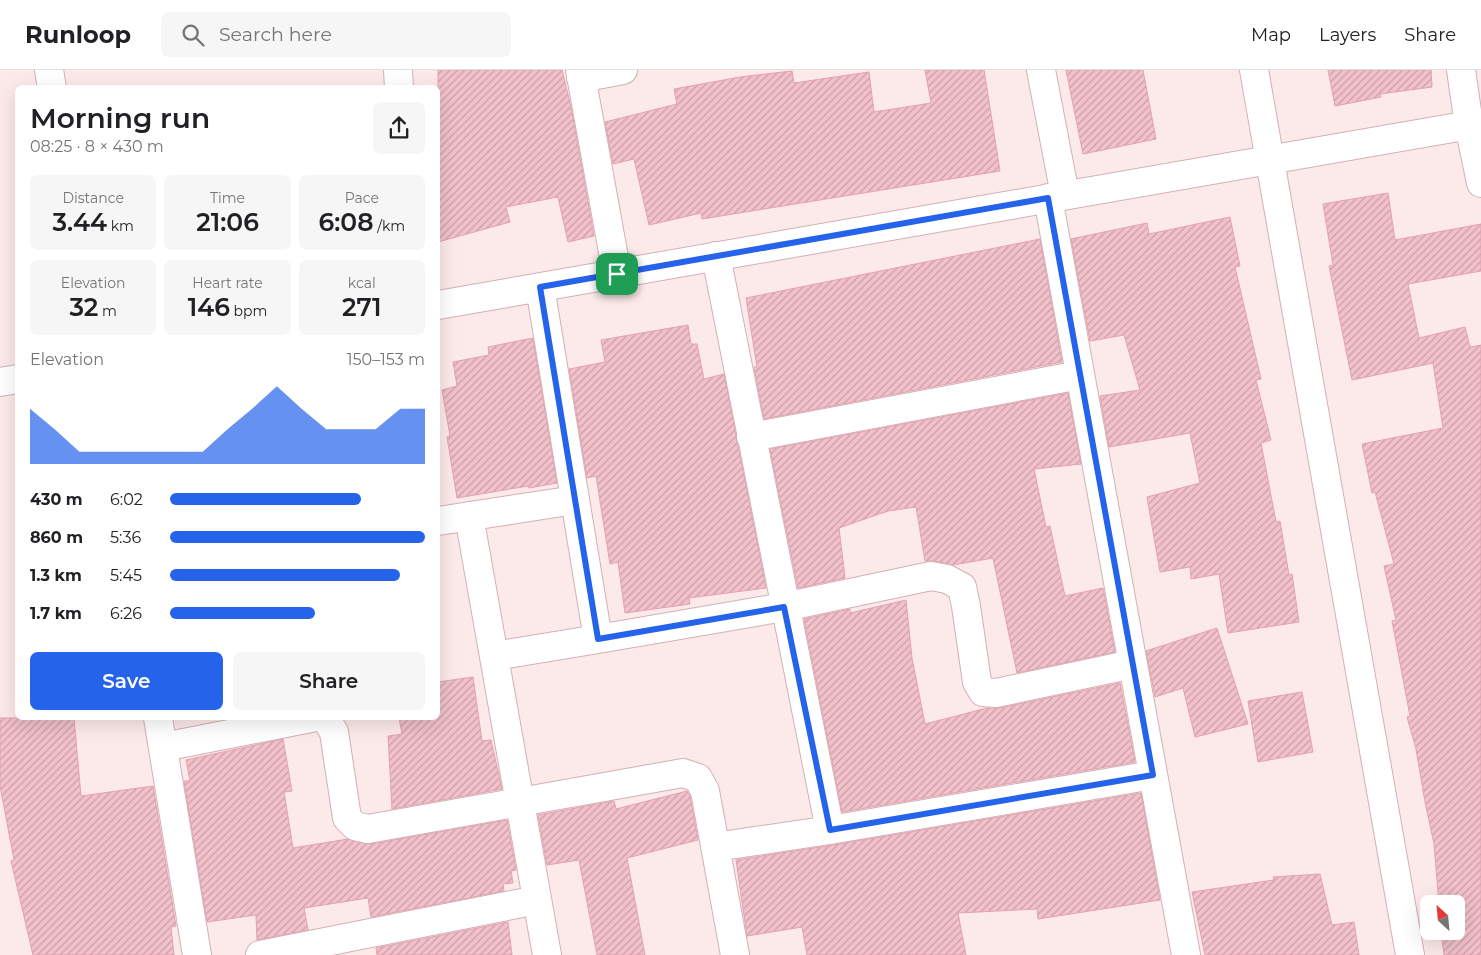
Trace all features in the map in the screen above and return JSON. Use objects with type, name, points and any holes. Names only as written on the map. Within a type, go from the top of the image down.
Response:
[{"type":"street","points":[[49,70],[52,85]]},
{"type":"street","points":[[398,70],[399,85]]},
{"type":"street","points":[[617,274],[580,74],[623,70]]},
{"type":"street","points":[[1041,70],[1080,375],[1186,955]]},
{"type":"street","points":[[1254,70],[1410,955]]},
{"type":"street","points":[[1461,70],[1475,124],[1481,183]]},
{"type":"street","points":[[440,305],[1475,124]]},
{"type":"street","points":[[716,256],[784,607],[830,830]]},
{"type":"street","points":[[540,287],[598,639]]},
{"type":"street","points":[[751,437],[1080,375]]},
{"type":"street","points":[[0,382],[15,380]]},
{"type":"street","points":[[440,521],[575,500]]},
{"type":"street","points":[[469,516],[548,955]]},
{"type":"street","points":[[494,656],[784,607],[931,576],[948,579],[962,587],[977,682],[983,692],[996,693],[1133,664]]},
{"type":"street","points":[[158,720],[197,955]]},
{"type":"street","points":[[163,747],[301,720]]},
{"type":"street","points":[[326,720],[334,732],[347,818],[355,826],[368,829],[683,773],[698,778],[705,791],[736,955]]},
{"type":"street","points":[[715,847],[830,830],[1153,775]]},
{"type":"street","points":[[260,955],[537,900]]},
{"type":"building","points":[[438,70],[562,70],[571,107],[594,236],[568,242],[558,197],[506,207],[510,222],[440,241],[440,85],[438,85]]},
{"type":"building","points":[[925,70],[984,70],[1000,171],[702,219],[701,213],[649,225],[634,159],[613,164],[605,122],[677,104],[674,89],[740,77],[792,71],[794,83],[869,72],[874,112],[931,103]]},
{"type":"building","points":[[1066,70],[1143,70],[1156,139],[1083,154]]},
{"type":"building","points":[[1328,70],[1431,70],[1432,87],[1380,94],[1381,97],[1335,106]]},
{"type":"building","points":[[1388,193],[1395,240],[1481,224],[1481,271],[1408,284],[1419,338],[1465,327],[1470,347],[1481,345],[1481,955],[1444,955],[1442,940],[1465,940],[1465,895],[1438,895],[1434,844],[1416,749],[1407,717],[1410,716],[1392,621],[1396,620],[1384,566],[1394,564],[1375,492],[1372,493],[1362,444],[1443,428],[1433,363],[1352,380],[1329,266],[1333,265],[1323,204]]},
{"type":"building","points":[[1230,217],[1240,266],[1235,267],[1261,379],[1256,380],[1271,440],[1261,443],[1276,522],[1280,521],[1289,575],[1292,574],[1299,622],[1228,633],[1219,574],[1191,579],[1190,567],[1160,572],[1147,497],[1200,483],[1190,433],[1109,447],[1100,396],[1140,390],[1124,335],[1090,341],[1071,239],[1147,223],[1149,234]]},
{"type":"building","points":[[1040,239],[1062,362],[764,419],[754,367],[757,367],[746,298]]},
{"type":"building","points":[[688,325],[691,344],[697,344],[704,379],[724,374],[766,588],[689,598],[690,604],[625,613],[618,562],[610,564],[596,476],[587,478],[569,369],[605,362],[601,340]]},
{"type":"building","points":[[533,338],[557,483],[457,498],[447,437],[450,436],[442,390],[457,386],[453,362],[489,355],[488,347]]},
{"type":"building","points":[[1068,393],[1081,464],[1034,469],[1046,527],[1050,526],[1065,596],[1103,588],[1115,652],[1017,673],[993,558],[953,565],[925,561],[916,507],[888,511],[839,528],[845,578],[798,588],[770,449]]},
{"type":"building","points":[[906,600],[912,658],[925,724],[987,708],[999,708],[1120,683],[1135,762],[842,812],[804,619],[850,609],[850,613]]},
{"type":"building","points":[[1217,628],[1248,724],[1195,737],[1183,688],[1155,697],[1146,651]]},
{"type":"building","points":[[473,677],[482,741],[491,740],[502,789],[392,809],[388,736],[402,734],[399,720],[440,720],[440,682]]},
{"type":"building","points":[[1302,692],[1313,752],[1258,762],[1248,701]]},
{"type":"building","points":[[0,718],[15,718],[15,720],[74,720],[81,796],[153,786],[176,926],[171,927],[174,955],[33,955],[11,861],[14,860],[0,786]]},
{"type":"building","points":[[283,739],[292,791],[284,792],[293,848],[348,839],[371,844],[507,820],[516,870],[511,871],[513,883],[503,884],[504,891],[371,917],[368,898],[304,908],[308,930],[257,940],[256,915],[207,922],[184,781],[190,781],[186,760]]},
{"type":"building","points":[[687,791],[690,796],[698,840],[627,858],[645,955],[597,955],[579,860],[547,865],[538,815],[614,801],[616,809]]},
{"type":"building","points":[[1141,793],[1160,900],[1038,919],[1037,909],[958,913],[966,955],[807,955],[802,927],[747,936],[736,860]]},
{"type":"building","points":[[1320,874],[1332,925],[1354,922],[1359,955],[1205,955],[1192,892],[1274,880],[1273,877]]},
{"type":"building","points":[[508,922],[512,955],[377,955],[376,948]]},
{"type":"route","points":[[1048,198],[1153,775],[830,830],[784,607],[613,638],[598,639],[540,287],[617,274],[1048,198]]}]
